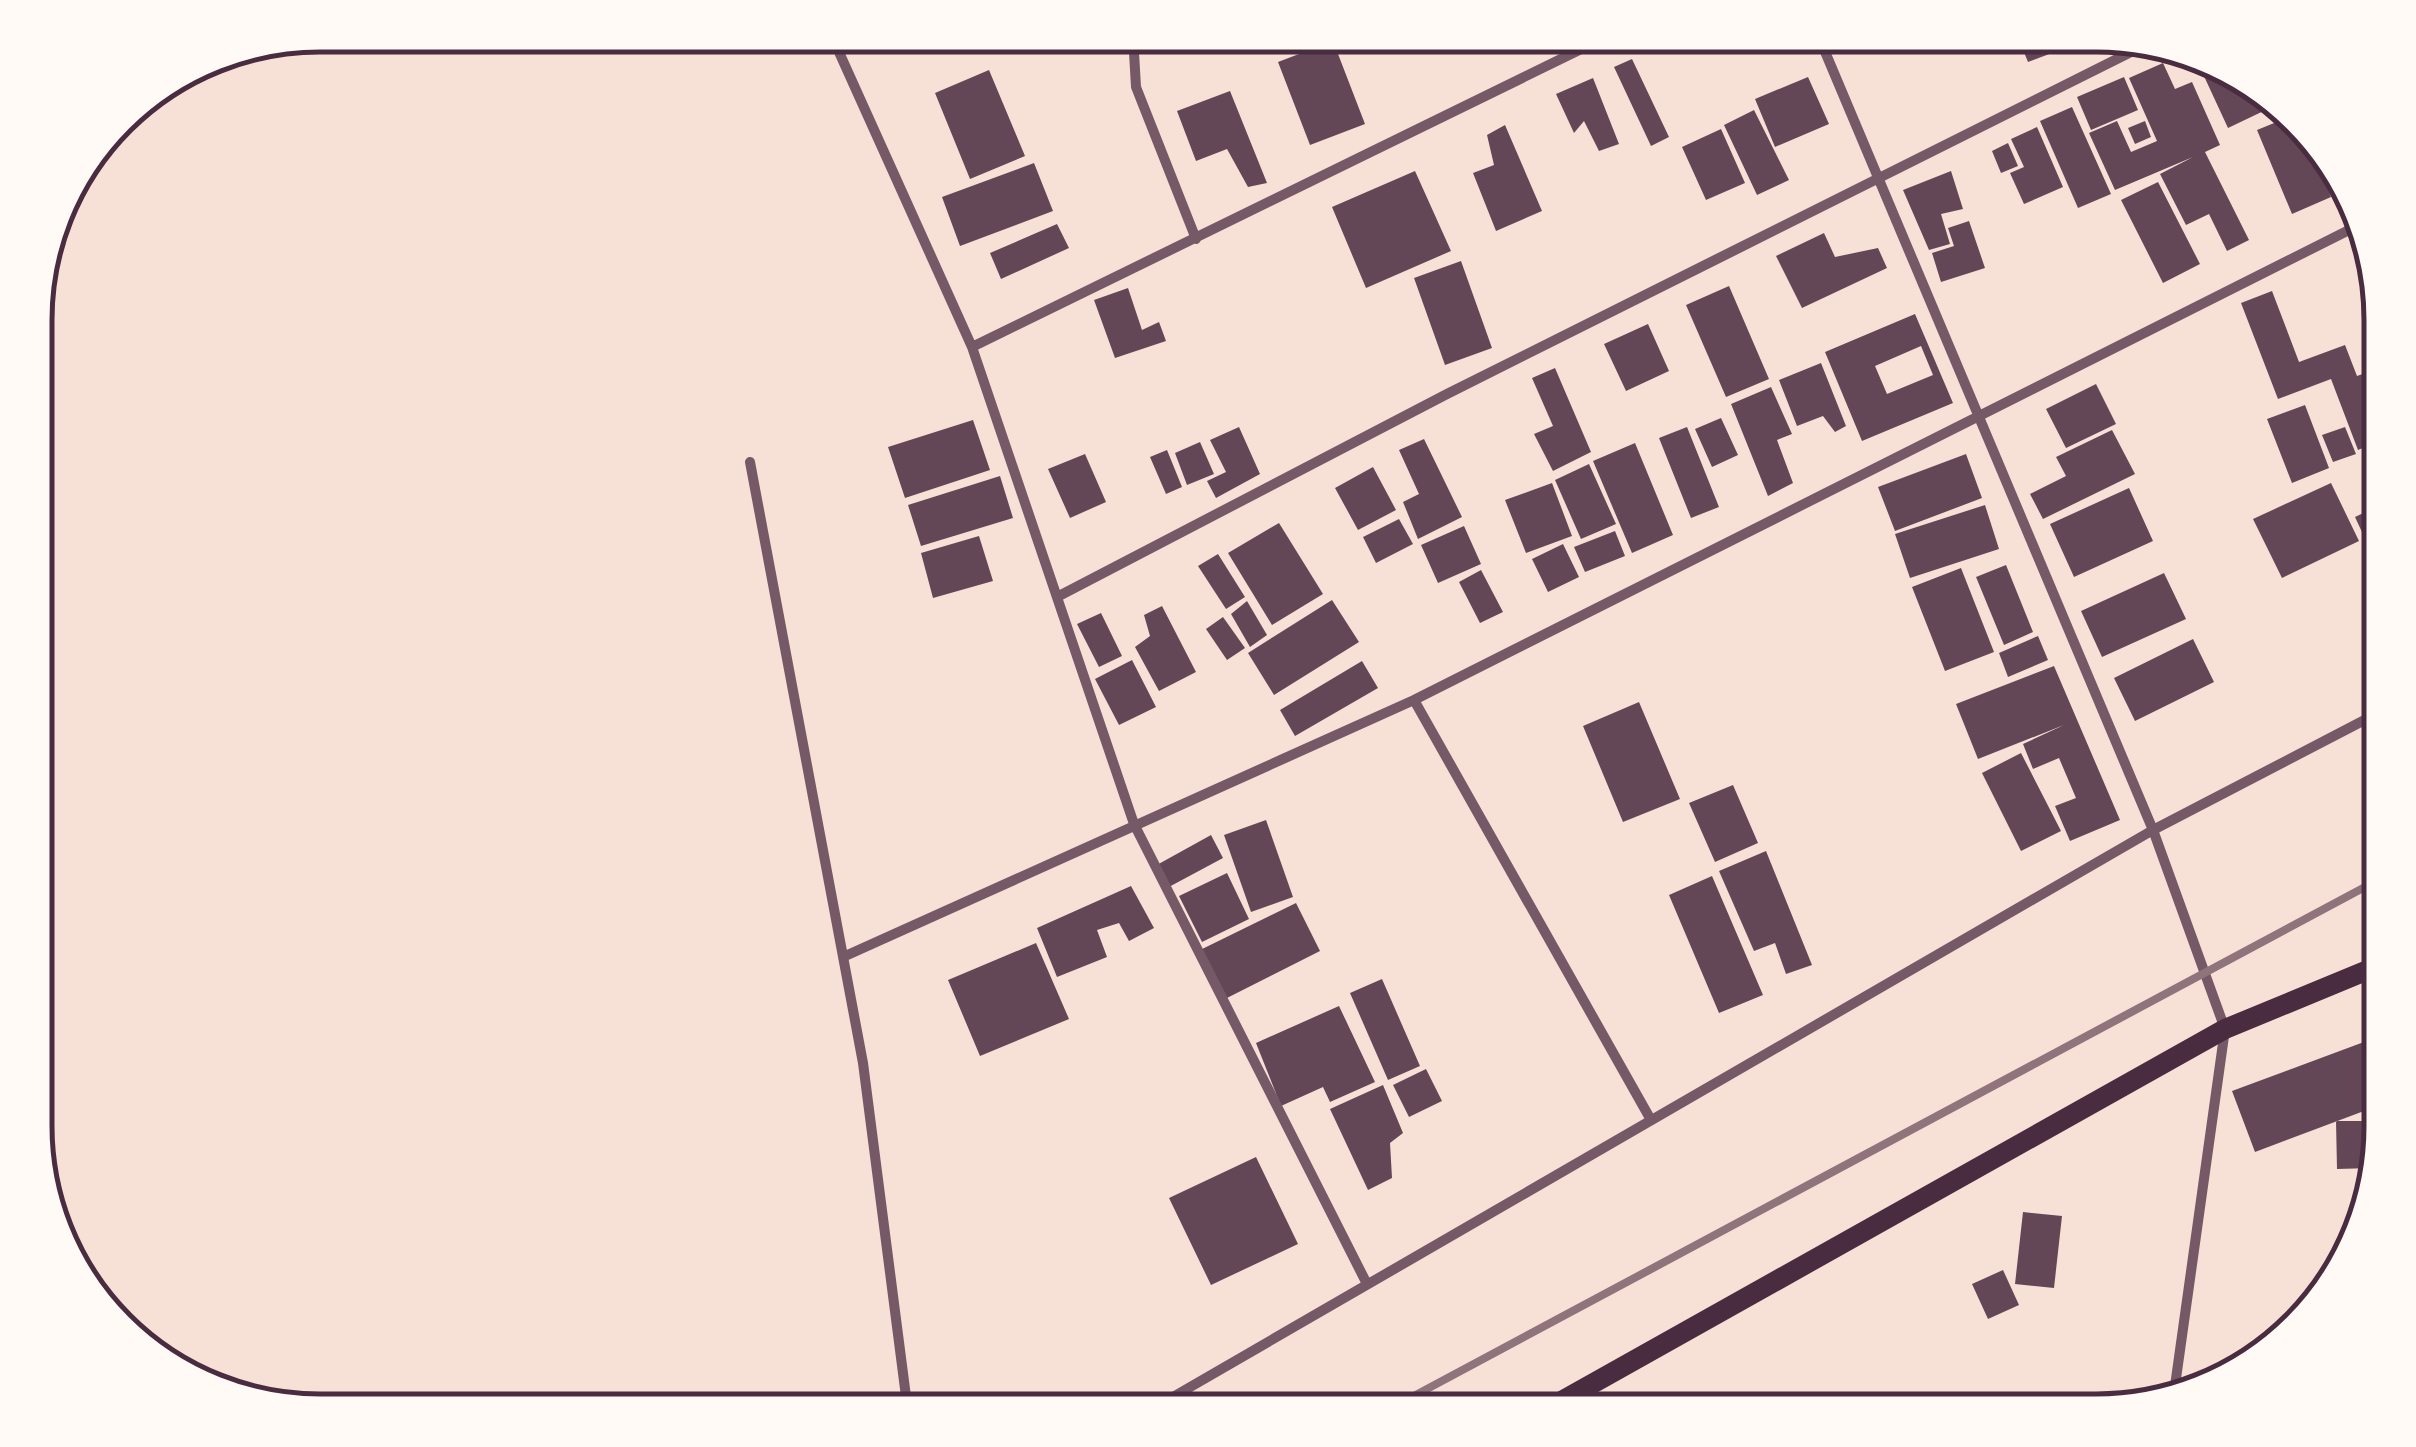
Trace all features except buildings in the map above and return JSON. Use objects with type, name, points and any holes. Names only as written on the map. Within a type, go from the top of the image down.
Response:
[{"type":"main road","points":[[1574,1394],[2224,1030],[2363,972]]},
{"type":"street","points":[[839,52],[972,347],[1134,824],[1367,1284]]},
{"type":"street","points":[[1134,52],[1136,87],[1196,239]]},
{"type":"street","points":[[972,347],[1576,52]]},
{"type":"street","points":[[1825,52],[2154,830],[2224,1030],[2176,1381]]},
{"type":"street","points":[[1058,597],[1448,394],[2126,55]]},
{"type":"street","points":[[843,957],[1414,700],[2347,231]]},
{"type":"street","points":[[750,462],[863,1063],[906,1394]]},
{"type":"street","points":[[1414,700],[1651,1120]]},
{"type":"street","points":[[1178,1394],[2154,830],[2363,721]]},
{"type":"railway","points":[[1418,1394],[2363,888]]}]
